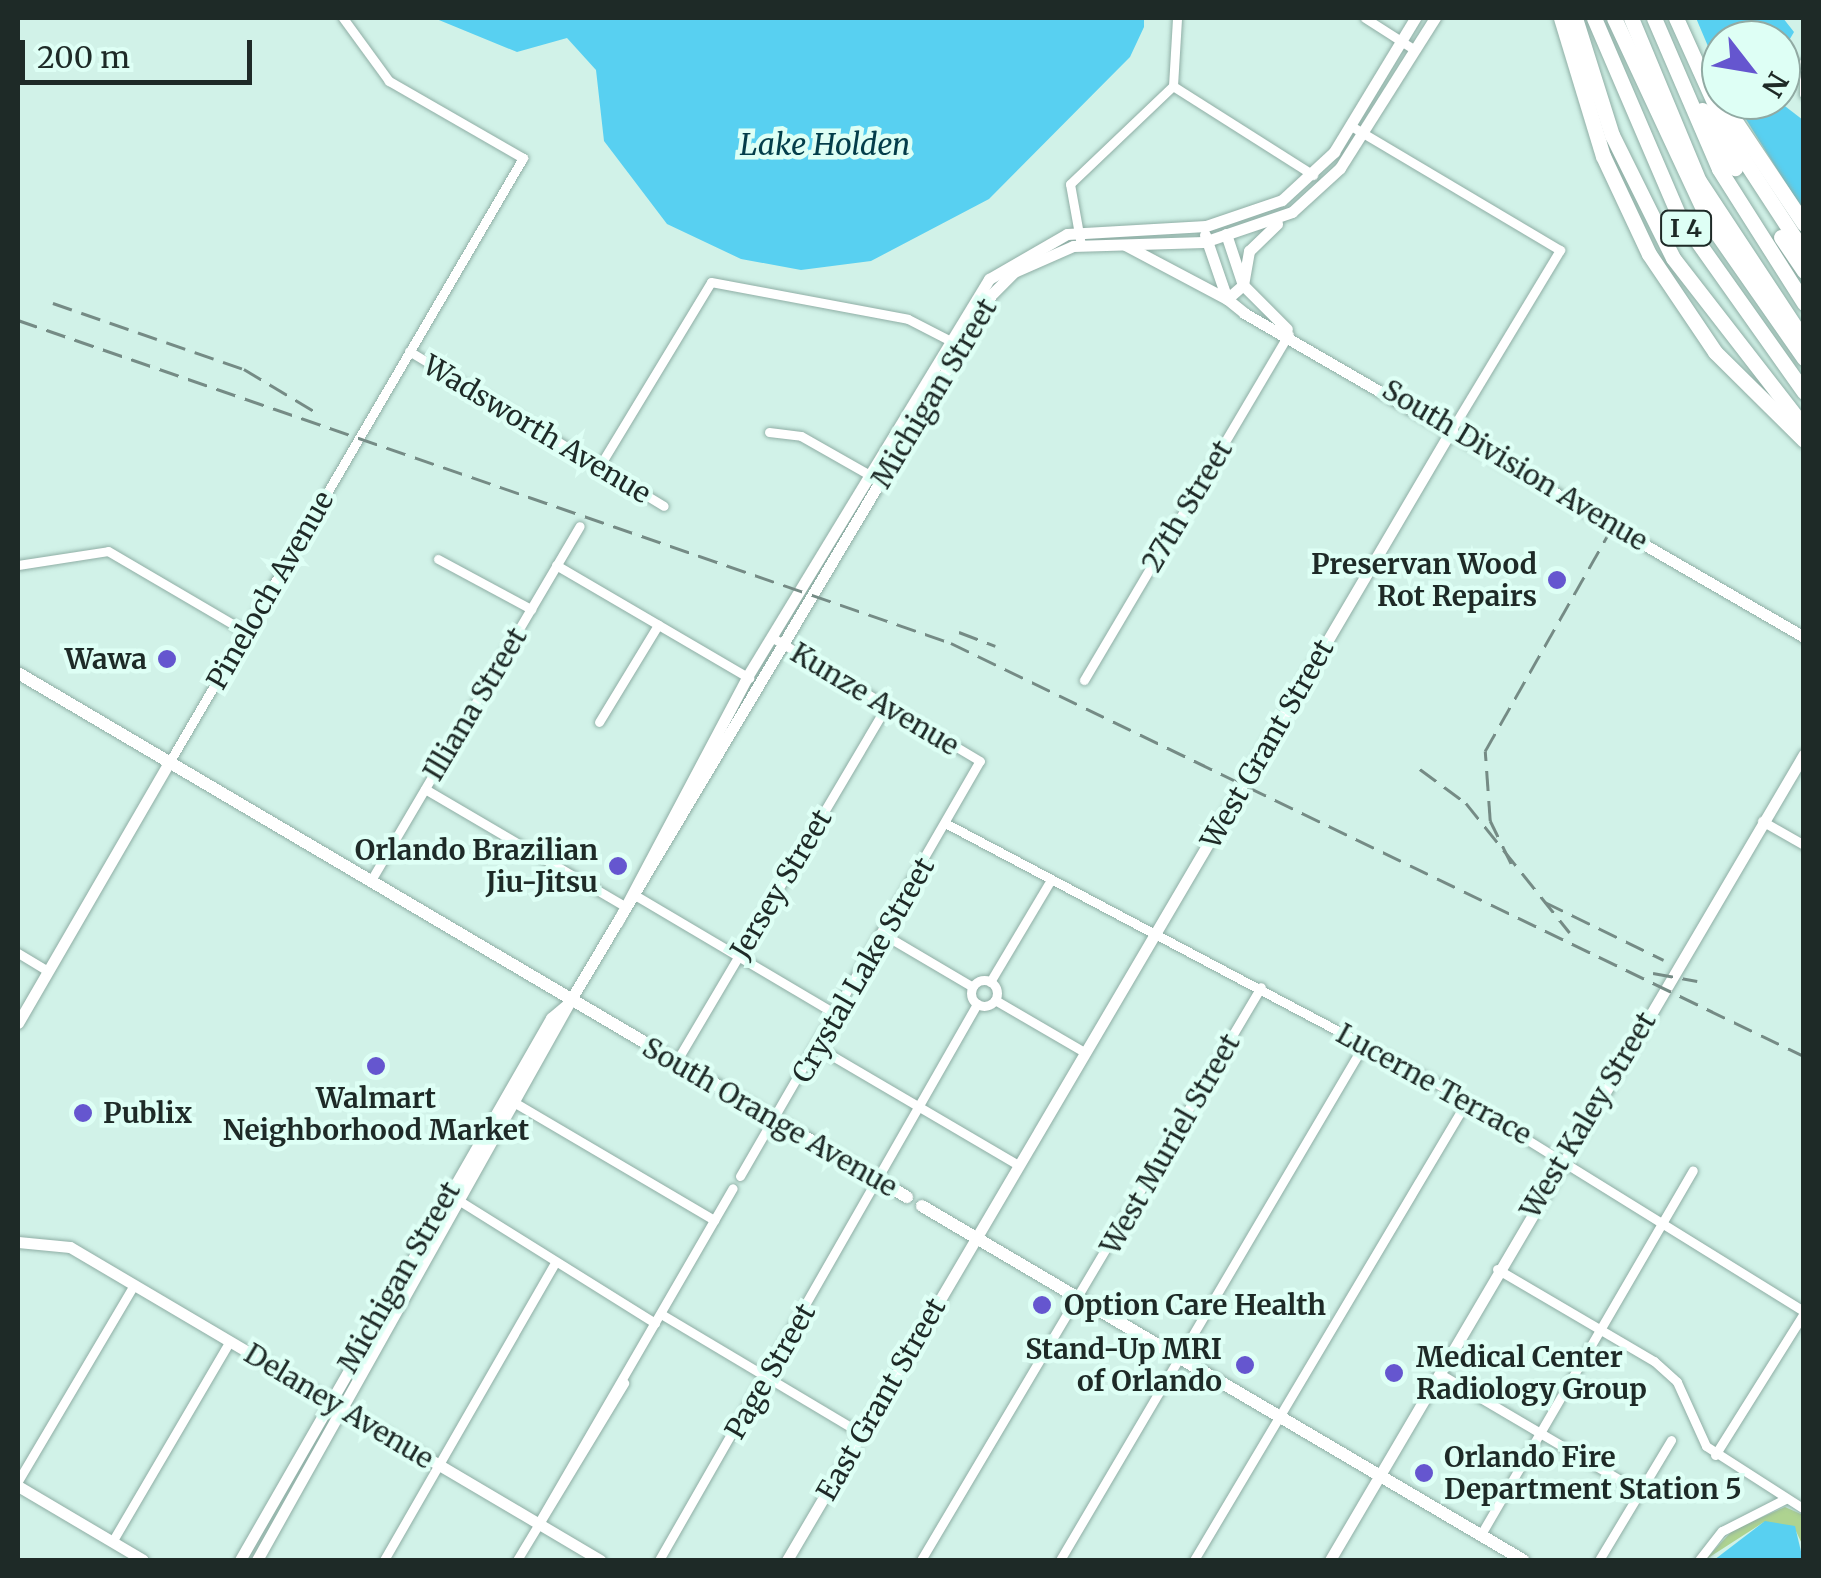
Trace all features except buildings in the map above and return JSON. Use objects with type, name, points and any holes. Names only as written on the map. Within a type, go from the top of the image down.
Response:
[{"type":"highway","points":[[1561,18],[1623,206],[1678,301],[1798,425]]},
{"type":"highway","points":[[1575,18],[1638,194],[1673,258],[1798,425],[1804,440]]},
{"type":"highway","name":"I 4","points":[[1594,18],[1678,214],[1804,392]]},
{"type":"highway","points":[[1614,18],[1709,222],[1804,358]]},
{"type":"highway","points":[[1630,18],[1699,181],[1804,340]]},
{"type":"highway","name":"I 4","points":[[1654,18],[1672,67],[1729,186],[1804,303]]},
{"type":"highway","points":[[1676,18],[1731,140],[1804,252]]},
{"type":"highway","points":[[1685,18],[1701,54]]},
{"type":"highway","points":[[1672,67],[1804,271]]},
{"type":"highway","points":[[1734,120],[1804,224]]},
{"type":"highway","points":[[1601,141],[1682,293],[1768,387]]},
{"type":"main road","name":"South Orange Avenue","points":[[18,673],[570,1002],[907,1197]]},
{"type":"main road","name":"South Orange Avenue","points":[[922,1206],[1523,1560]]},
{"type":"street","points":[[343,18],[358,35]]},
{"type":"street","points":[[357,18],[358,35]]},
{"type":"street","points":[[1079,238],[1067,198],[1076,175],[1172,86],[1176,18]]},
{"type":"street","points":[[1365,18],[1415,50]]},
{"type":"street","name":"Michigan Street","points":[[618,924],[621,904],[747,677],[951,335],[1011,260],[1079,238],[1206,226],[1282,200],[1312,173],[1351,126],[1415,18]]},
{"type":"street","name":"Michigan Street","points":[[256,1560],[340,1407],[517,1104],[570,1002],[638,897],[955,356],[1014,272],[1079,238],[1204,242],[1292,212],[1321,185],[1364,133],[1435,18]]},
{"type":"street","name":"Pineloch Avenue","points":[[18,1022],[523,158],[389,81],[358,35]]},
{"type":"street","points":[[1802,90],[1804,62]]},
{"type":"street","points":[[1172,86],[1312,173],[1321,185]]},
{"type":"street","points":[[1351,126],[1364,133]]},
{"type":"street","name":"West Grant Street","points":[[975,1238],[1560,250],[1364,133]]},
{"type":"street","points":[[1206,226],[1204,242],[1227,299],[1243,285],[1249,251],[1292,212]]},
{"type":"street","name":"South Division Avenue","points":[[1224,222],[1243,285],[1290,332]]},
{"type":"street","name":"South Division Avenue","points":[[1116,242],[1290,332],[1804,637]]},
{"type":"street","points":[[599,467],[711,282],[951,335],[955,356]]},
{"type":"street","name":"27th Street","points":[[1084,680],[1290,332]]},
{"type":"street","name":"Wadsworth Avenue","points":[[410,351],[664,506]]},
{"type":"street","points":[[769,432],[802,436],[880,482]]},
{"type":"street","name":"Illiana Street","points":[[370,882],[580,526]]},
{"type":"street","points":[[18,565],[108,551],[246,632]]},
{"type":"street","points":[[438,559],[531,610]]},
{"type":"street","points":[[556,565],[760,684]]},
{"type":"street","points":[[599,722],[658,625]]},
{"type":"street","name":"Kunze Avenue","points":[[771,637],[980,760]]},
{"type":"street","name":"Jersey Street","points":[[676,1062],[887,706]]},
{"type":"street","name":"West Kaley Street","points":[[1330,1560],[1560,1161],[1804,754]]},
{"type":"street","name":"Crystal Lake Street","points":[[740,1176],[884,934],[980,760]]},
{"type":"street","points":[[424,789],[621,904]]},
{"type":"street","points":[[678,798],[691,805]]},
{"type":"street","points":[[1762,821],[1804,846]]},
{"type":"street","name":"Lucerne Terrace","points":[[947,824],[1049,883],[1159,929],[1466,1101],[1660,1226],[1804,1312]]},
{"type":"street","points":[[634,880],[638,897],[836,1014]]},
{"type":"street","points":[[973,987],[990,982],[1049,883]]},
{"type":"street","points":[[884,934],[973,987],[977,1004],[994,1000],[1086,1054]]},
{"type":"street","points":[[18,953],[48,971]]},
{"type":"street","points":[[990,982],[994,1000]]},
{"type":"street","name":"West Muriel Street","points":[[920,1560],[1261,988]]},
{"type":"street","name":"Michigan Street","points":[[240,1560],[328,1399],[550,1018],[570,1002]]},
{"type":"street","name":"Page Street","points":[[659,1560],[977,1004]]},
{"type":"street","points":[[818,1046],[1018,1165]]},
{"type":"street","points":[[1060,1560],[1363,1046]]},
{"type":"street","points":[[1194,1560],[1466,1101]]},
{"type":"street","points":[[517,1104],[714,1220]]},
{"type":"street","points":[[1480,1536],[1693,1170]]},
{"type":"street","points":[[517,1560],[733,1188]]},
{"type":"street","points":[[450,1190],[458,1205],[555,1262],[862,1432]]},
{"type":"street","name":"South Orange Avenue","points":[[907,1197],[922,1206]]},
{"type":"street","name":"East Grant Street","points":[[787,1560],[975,1238]]},
{"type":"street","name":"Delaney Avenue","points":[[18,1242],[77,1252],[600,1560]]},
{"type":"street","points":[[384,1560],[555,1262]]},
{"type":"street","points":[[1497,1269],[1601,1330],[1677,1382],[1691,1425],[1715,1454],[1804,1509]]},
{"type":"street","points":[[397,1281],[409,1288]]},
{"type":"street","points":[[134,1285],[18,1484],[143,1560]]},
{"type":"street","points":[[1715,1454],[1804,1312]]},
{"type":"street","points":[[112,1542],[230,1341]]},
{"type":"street","points":[[1440,1374],[1640,1492]]},
{"type":"street","points":[[1600,1560],[1671,1440]]},
{"type":"street","points":[[1699,1560],[1722,1531],[1785,1499]]},
{"type":"street","points":[[266,1512],[272,1531]]},
{"type":"green space","points":[[1785,1507],[1803,1515],[1803,1546],[1794,1527],[1764,1522],[1705,1560],[1733,1530]]},
{"type":"water","name":"Lake Holden","points":[[434,18],[1144,18],[1144,27],[1130,57],[989,199],[871,261],[801,270],[741,259],[667,224],[604,141],[596,70],[567,38],[517,52]]},
{"type":"water","points":[[1696,18],[1785,20],[1701,20],[1701,30]]},
{"type":"water","points":[[1746,120],[1803,120],[1803,211]]},
{"type":"water","points":[[1765,1521],[1795,1526],[1803,1560],[1714,1560]]},
{"type":"railway","points":[[53,303],[244,369],[319,414]]},
{"type":"railway","points":[[18,320],[951,643],[1804,1056]]},
{"type":"railway","points":[[1511,864],[1490,821],[1485,751],[1609,533]]},
{"type":"railway","points":[[959,632],[995,646]]},
{"type":"railway","points":[[1420,769],[1466,803],[1570,933]]},
{"type":"railway","points":[[1545,902],[1664,960]]},
{"type":"railway","points":[[1653,973],[1697,981]]},
{"type":"place","name":"Preservan Wood Rot Repairs","points":[[1557,580]]},
{"type":"place","name":"Wawa","points":[[167,659]]},
{"type":"place","name":"Orlando Brazilian Jiu-Jitsu","points":[[618,866]]},
{"type":"place","name":"Walmart Neighborhood Market","points":[[376,1066]]},
{"type":"place","name":"Publix","points":[[83,1113]]},
{"type":"place","name":"Option Care Health","points":[[1042,1305]]},
{"type":"place","name":"Stand-Up MRI of Orlando","points":[[1245,1365]]},
{"type":"place","name":"Medical Center Radiology Group","points":[[1394,1373]]},
{"type":"place","name":"Orlando Fire Department Station 5","points":[[1424,1473]]}]
